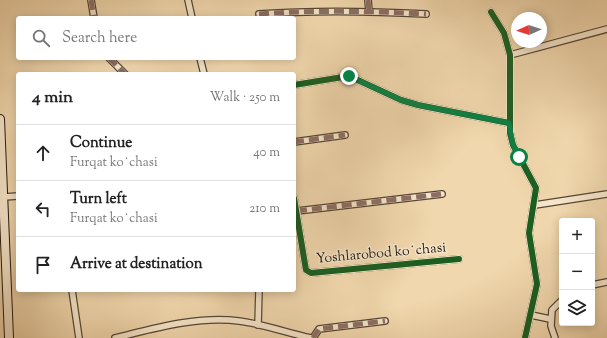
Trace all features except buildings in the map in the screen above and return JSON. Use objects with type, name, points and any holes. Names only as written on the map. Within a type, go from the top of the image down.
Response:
[{"type":"main road","points":[[0,119],[4,197],[2,223],[8,338]]},
{"type":"street","points":[[91,0],[94,16]]},
{"type":"street","points":[[188,0],[192,16]]},
{"type":"street","points":[[368,0],[369,11]]},
{"type":"street","points":[[260,14],[369,11],[426,14]]},
{"type":"street","points":[[491,12],[504,33],[510,55],[509,123],[513,145],[536,188],[535,205],[529,233],[537,284],[525,338]]},
{"type":"street","points":[[510,55],[590,32],[607,29]]},
{"type":"street","points":[[111,60],[123,72]]},
{"type":"street","points":[[200,60],[204,72]]},
{"type":"street","points":[[296,85],[349,76],[401,100],[418,105],[509,123]]},
{"type":"street","points":[[296,142],[345,135]]},
{"type":"street","points":[[297,211],[442,194]]},
{"type":"street","points":[[535,205],[607,194]]},
{"type":"street","points":[[4,197],[16,196]]},
{"type":"street","name":"Yoshlarobod koʻchasi","points":[[296,207],[306,270],[311,274],[459,259]]},
{"type":"street","points":[[595,284],[607,282]]},
{"type":"street","points":[[72,292],[79,338]]},
{"type":"street","points":[[258,325],[259,292]]},
{"type":"street","points":[[555,338],[550,319],[552,310],[559,303]]},
{"type":"street","points":[[531,315],[550,319]]},
{"type":"street","points":[[115,338],[189,321],[227,320],[258,325],[312,338],[319,329],[385,321]]},
{"type":"marked path","points":[[91,0],[94,16]]},
{"type":"marked path","points":[[368,0],[369,11]]},
{"type":"marked path","points":[[259,14],[342,11],[426,14]]},
{"type":"marked path","points":[[111,60],[123,72]]},
{"type":"marked path","points":[[296,142],[345,135]]},
{"type":"marked path","points":[[297,211],[442,194]]},
{"type":"marked path","points":[[313,338],[319,329],[385,321]]},
{"type":"cycle path","points":[[491,12],[504,33],[510,55],[510,133],[513,145],[536,188],[529,233],[537,284],[525,338]]},
{"type":"cycle path","points":[[296,85],[349,76],[401,100],[418,105],[509,123]]},
{"type":"cycle path","points":[[296,210],[306,270],[311,273],[459,259]]},
{"type":"route","points":[[349,76],[401,100],[418,105],[509,123],[513,145],[519,157]]}]
